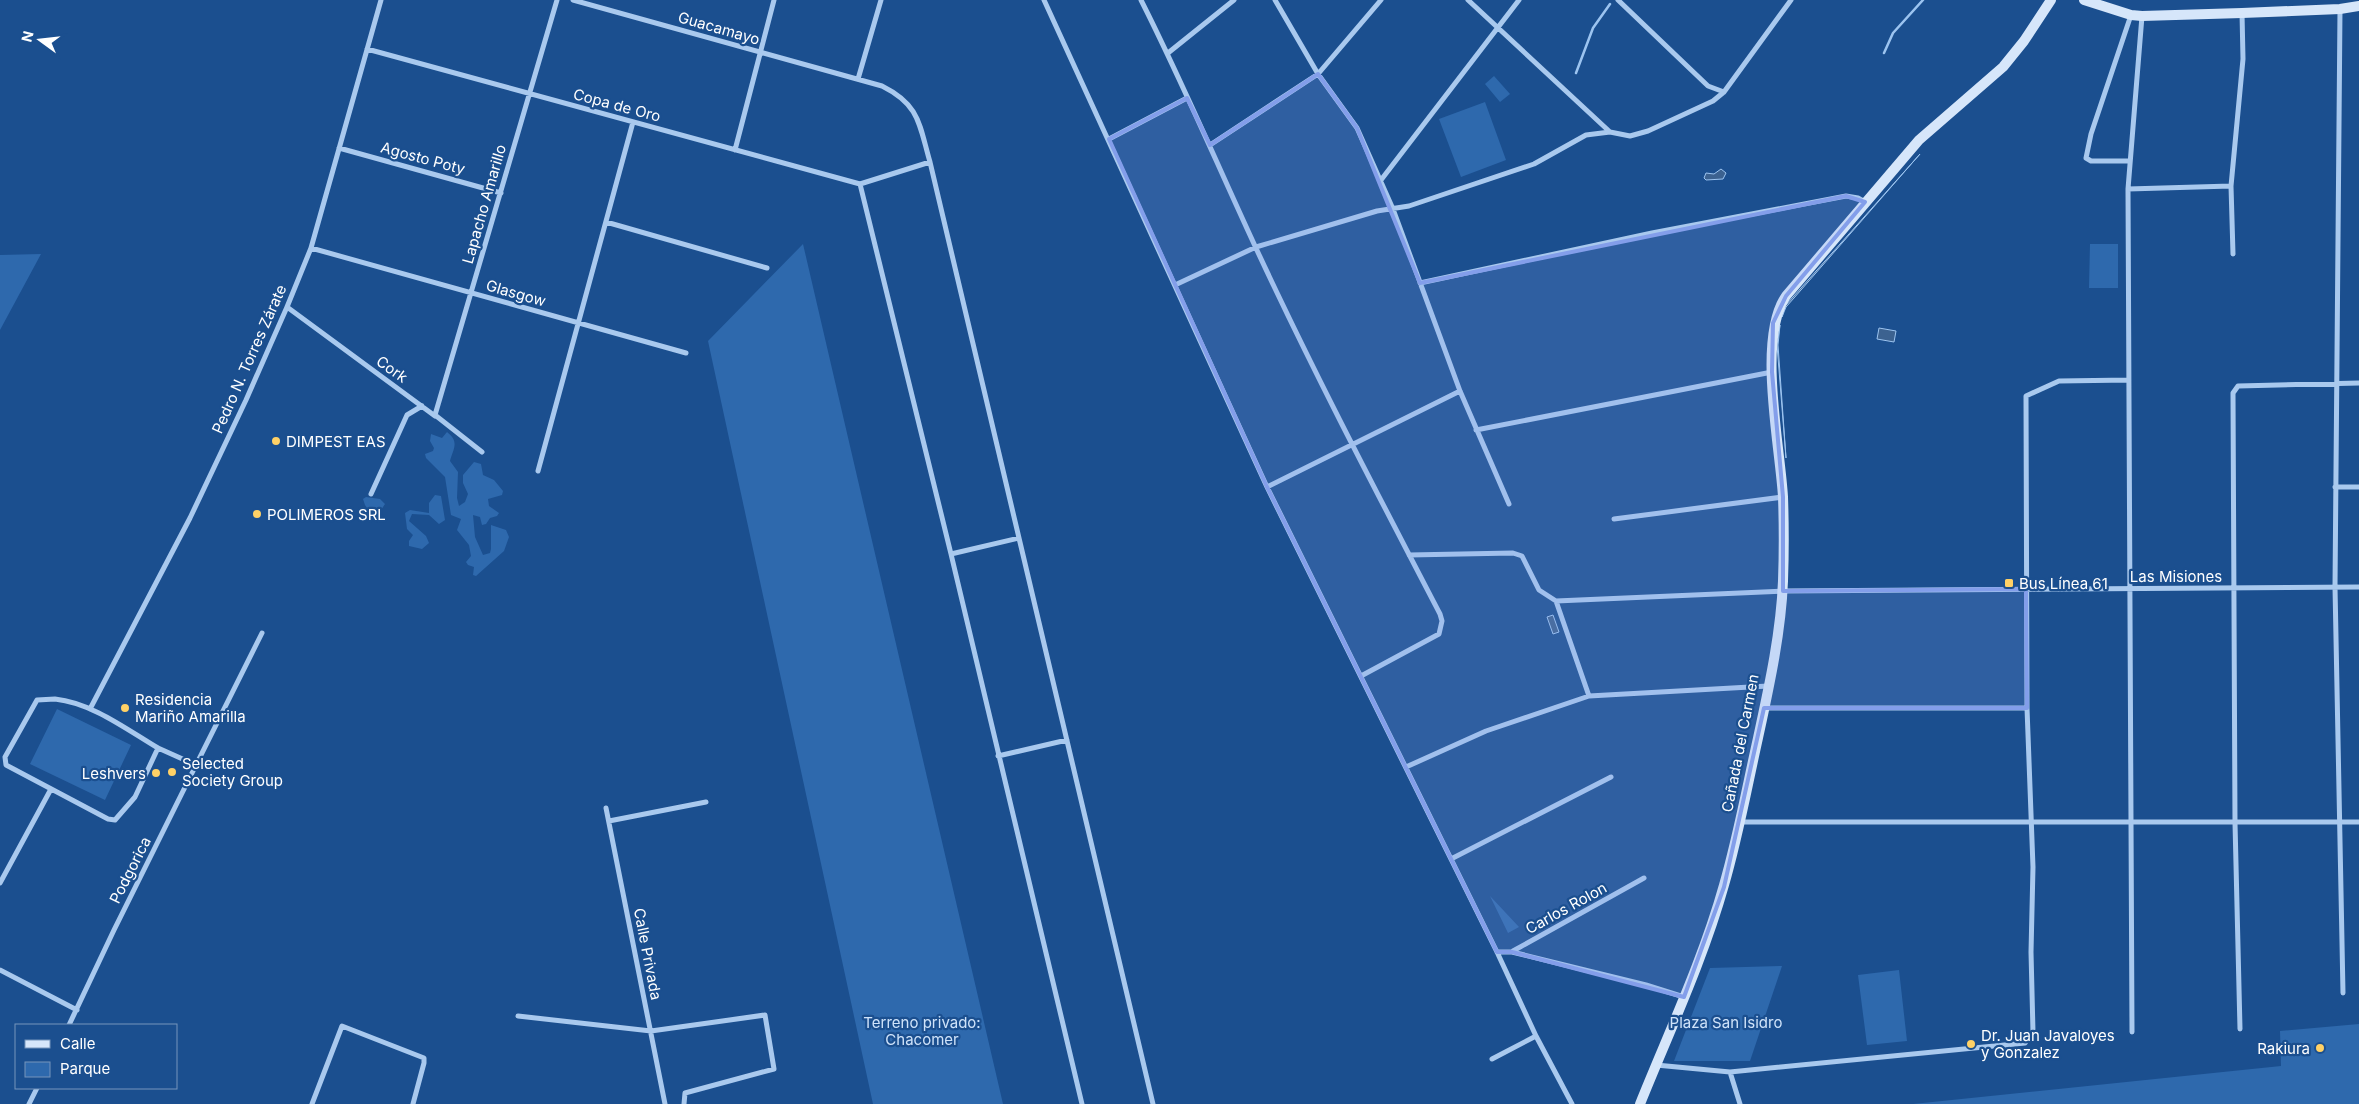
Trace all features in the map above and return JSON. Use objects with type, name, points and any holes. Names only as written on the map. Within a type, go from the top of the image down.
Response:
[{"type":"street","name":"Pedro N. Torres Zárate","points":[[90,709],[190,518],[246,400],[287,307],[311,248],[381,0]]},
{"type":"street","name":"Lapacho Amarillo","points":[[482,452],[435,415],[557,0]]},
{"type":"street","name":"Guacamayo","points":[[573,0],[858,79],[890,90],[908,103],[916,113],[930,162],[1154,1104]]},
{"type":"street","points":[[735,150],[774,0]]},
{"type":"street","points":[[858,79],[881,0]]},
{"type":"street","points":[[1044,0],[1267,487],[1497,952],[1536,1036],[1572,1104]]},
{"type":"street","points":[[1141,0],[1168,54],[1256,247],[1440,614],[1442,621],[1439,634],[1361,676]]},
{"type":"street","points":[[1168,54],[1234,0]]},
{"type":"street","points":[[1275,0],[1318,74],[1357,128],[1392,209],[1460,391],[1509,504]]},
{"type":"street","points":[[1210,145],[1318,74],[1381,0]]},
{"type":"street","points":[[1468,0],[1610,132]]},
{"type":"street","points":[[1380,180],[1519,0]]},
{"type":"street","points":[[1618,0],[1708,86],[1724,92]]},
{"type":"street","points":[[1176,285],[1256,247],[1376,211],[1409,206],[1534,164],[1586,135],[1610,132],[1630,136],[1648,131],[1713,101],[1724,92],[1791,0]]},
{"type":"street","name":"Cañada del Carmen","points":[[1640,1104],[1684,997],[1724,887],[1740,822],[1768,686],[1783,591],[1783,497],[1772,372],[1773,324],[1781,302],[1919,140],[2003,67],[2024,41],[2051,0]]},
{"type":"street","points":[[2084,0],[2136,15],[2242,13],[2340,9],[2359,6]]},
{"type":"street","points":[[2340,9],[2335,587],[2338,822],[2343,993]]},
{"type":"street","points":[[2233,254],[2231,186],[2243,59],[2242,13]]},
{"type":"street","points":[[2129,161],[2091,161],[2086,158],[2091,134],[2136,15]]},
{"type":"street","points":[[2132,1032],[2128,189],[2136,15]]},
{"type":"street","name":"Copa de Oro","points":[[368,49],[860,184]]},
{"type":"street","points":[[1109,139],[1187,98]]},
{"type":"street","points":[[538,471],[633,122]]},
{"type":"street","name":"Agosto Poty","points":[[339,148],[501,193]]},
{"type":"street","points":[[930,162],[860,184],[951,554],[1082,1104]]},
{"type":"street","points":[[2128,189],[2231,186]]},
{"type":"street","points":[[1420,283],[1652,233],[1846,196],[1858,198],[1865,202]]},
{"type":"street","points":[[606,222],[767,268]]},
{"type":"street","name":"Glasgow","points":[[311,248],[686,353]]},
{"type":"street","name":"Cork","points":[[287,307],[482,452]]},
{"type":"street","points":[[1476,430],[1772,372]]},
{"type":"street","points":[[1656,1065],[1730,1072],[2026,1043],[2033,1032],[2032,823],[2027,708],[2026,396],[2059,381],[2129,380]]},
{"type":"street","points":[[2240,1029],[2235,822],[2234,390],[2238,386],[2359,383]]},
{"type":"street","points":[[1267,487],[1460,391]]},
{"type":"street","points":[[371,494],[407,415],[422,406]]},
{"type":"street","points":[[2335,487],[2359,486]]},
{"type":"street","points":[[1614,519],[1783,497]]},
{"type":"street","points":[[951,554],[1019,538]]},
{"type":"street","points":[[1410,555],[1513,552],[1522,556],[1539,590],[1556,601],[1590,696]]},
{"type":"street","name":"Las Misiones","points":[[1556,601],[1783,591],[2359,587]]},
{"type":"street","name":"Podgorica","points":[[70,1024],[114,930],[262,633]]},
{"type":"street","points":[[1406,767],[1486,731],[1590,696],[1768,686]]},
{"type":"street","points":[[158,748],[135,797],[115,820],[108,819],[6,764],[4,757],[37,700],[68,700],[90,709],[158,748],[196,765]]},
{"type":"street","points":[[1764,708],[2027,708]]},
{"type":"street","points":[[998,756],[1067,740]]},
{"type":"street","points":[[1451,859],[1611,778]]},
{"type":"street","points":[[0,883],[51,788]]},
{"type":"street","points":[[609,821],[706,802]]},
{"type":"street","name":"Calle Privada","points":[[606,808],[665,1104]]},
{"type":"street","points":[[1740,822],[2359,822]]},
{"type":"street","name":"Carlos Rolon","points":[[1497,952],[1512,952],[1644,878]]},
{"type":"street","points":[[1512,952],[1646,985],[1684,997]]},
{"type":"street","points":[[0,970],[77,1010]]},
{"type":"street","points":[[518,1016],[650,1031],[766,1015],[774,1070],[685,1093],[684,1104]]},
{"type":"street","points":[[312,1104],[342,1026],[424,1058],[413,1104]]},
{"type":"street","points":[[1492,1058],[1536,1036]]},
{"type":"street","points":[[1730,1072],[1740,1104]]},
{"type":"street","points":[[29,1104],[37,1089]]},
{"type":"highlighted area","points":[[1318,74],[1357,128],[1420,283],[1846,196],[1865,202],[1786,296],[1773,323],[1772,372],[1783,497],[1783,591],[2026,589],[2027,708],[1764,708],[1724,887],[1684,997],[1512,952],[1497,952],[1267,487],[1109,139],[1187,98],[1210,145]]},
{"type":"green space","points":[[1494,76],[1510,94],[1500,102],[1485,84]]},
{"type":"green space","points":[[1485,102],[1506,160],[1461,177],[1439,119]]},
{"type":"green space","name":"Terreno privado: Chacomer","points":[[803,244],[1003,1104],[873,1104],[708,341]]},
{"type":"green space","points":[[2090,244],[2118,244],[2118,288],[2089,288]]},
{"type":"green space","points":[[41,254],[0,330],[0,255]]},
{"type":"green space","points":[[447,432],[454,442],[450,461],[458,472],[457,498],[459,506],[465,502],[468,494],[463,483],[463,475],[474,462],[481,464],[483,475],[494,480],[503,491],[502,495],[488,499],[489,506],[499,513],[497,516],[490,518],[486,524],[482,525],[480,517],[473,515],[475,537],[483,555],[490,553],[491,525],[506,530],[509,537],[504,551],[476,576],[473,575],[474,567],[466,562],[471,556],[469,545],[457,530],[461,519],[451,515],[445,477],[426,458],[425,454],[433,451],[434,448],[430,441],[431,434],[442,438]]},
{"type":"green space","points":[[435,495],[441,496],[445,520],[439,524],[429,515],[412,514],[409,521],[426,536],[429,543],[422,549],[409,546],[409,541],[413,535],[407,529],[405,513],[410,510],[429,513],[429,503]]},
{"type":"green space","points":[[366,497],[380,499],[385,504],[381,510],[369,511],[363,499]]},
{"type":"green space","points":[[57,709],[131,745],[105,800],[30,764]]},
{"type":"green space","points":[[1490,896],[1519,927],[1508,933]]},
{"type":"green space","name":"Plaza San Isidro","points":[[1782,966],[1750,1061],[1674,1061],[1710,968]]},
{"type":"green space","points":[[1899,970],[1907,1041],[1867,1045],[1858,975]]},
{"type":"green space","name":"Rakiura","points":[[2359,1024],[2359,1104],[1913,1104],[2281,1066],[2280,1031]]},
{"type":"shaded area","points":[[1920,154],[1786,307],[1782,317],[1785,306]]},
{"type":"shaded area","points":[[1721,169],[1726,173],[1723,179],[1706,180],[1704,178],[1706,173],[1714,174]]},
{"type":"shaded area","points":[[1780,325],[1778,345],[1786,458],[1777,345]]},
{"type":"shaded area","points":[[1879,328],[1896,331],[1894,342],[1877,339]]},
{"type":"shaded area","points":[[1553,615],[1559,632],[1553,634],[1547,617]]},
{"type":"waterway","points":[[1884,53],[1893,33],[1923,0]]},
{"type":"waterway","points":[[1576,73],[1593,28],[1610,4]]},
{"type":"place","name":"DIMPEST EAS","points":[[276,441]]},
{"type":"place","name":"POLIMEROS SRL","points":[[257,514]]},
{"type":"place","name":"Bus Línea 61","points":[[2009,583]]},
{"type":"place","name":"Residencia Mariño Amarilla","points":[[125,708]]},
{"type":"place","name":"Selected Society Group","points":[[172,772]]},
{"type":"place","name":"Leshvers","points":[[156,773]]},
{"type":"place","name":"Dr. Juan Javaloyes y Gonzalez","points":[[1971,1044]]},
{"type":"place","name":"Rakiura","points":[[2320,1048]]}]
